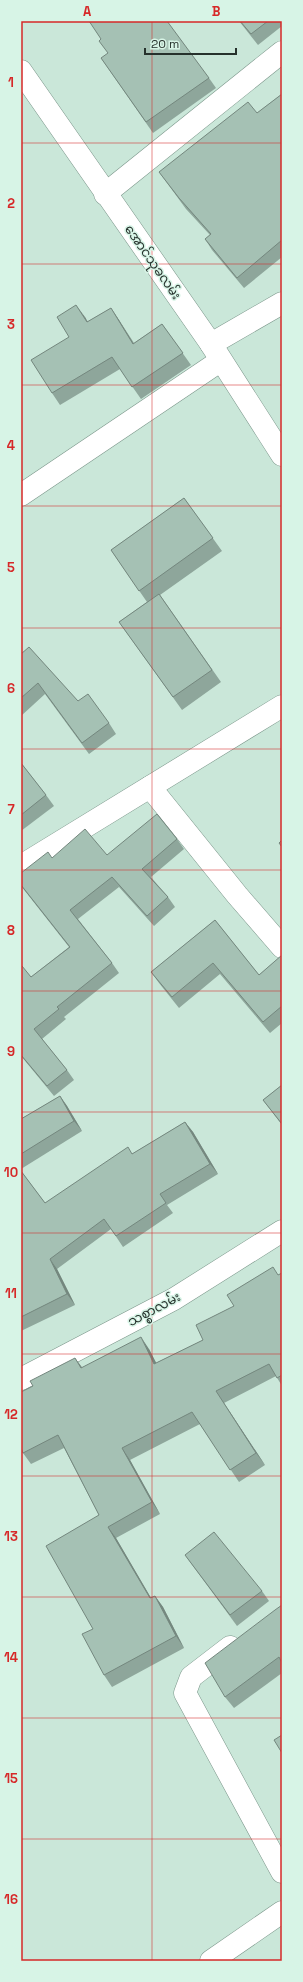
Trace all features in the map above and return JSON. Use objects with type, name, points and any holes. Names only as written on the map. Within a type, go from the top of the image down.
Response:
[{"type":"street","points":[[105,194],[282,52]]},
{"type":"street","name":"အောင်သုခလမ်း","points":[[21,71],[216,352],[282,455]]},
{"type":"street","points":[[21,495],[282,303]]},
{"type":"street","points":[[21,866],[282,706]]},
{"type":"street","points":[[150,786],[237,896],[282,947]]},
{"type":"street","name":"သစ္စာလမ်း","points":[[21,1379],[174,1299],[282,1231]]},
{"type":"street","points":[[246,1635],[191,1677],[185,1693],[282,1872]]},
{"type":"street","points":[[211,1961],[282,1912]]},
{"type":"building","points":[[89,21],[167,21],[209,78],[146,122],[101,58],[108,53],[99,41],[101,39]]},
{"type":"building","points":[[240,21],[268,21],[251,34]]},
{"type":"building","points":[[282,94],[282,240],[237,278],[205,239],[211,234],[179,198],[159,172],[248,102],[257,113]]},
{"type":"building","points":[[76,305],[87,322],[111,308],[133,344],[162,324],[183,353],[132,387],[112,357],[52,393],[31,360],[69,337],[57,317]]},
{"type":"building","points":[[184,498],[213,538],[139,591],[111,550]]},
{"type":"building","points":[[159,594],[212,670],[173,697],[119,622]]},
{"type":"building","points":[[29,647],[78,701],[88,694],[109,723],[82,743],[38,683],[21,698],[21,654]]},
{"type":"building","points":[[21,763],[46,795],[21,815]]},
{"type":"building","points":[[157,814],[177,839],[142,869],[168,897],[147,916],[112,877],[70,910],[112,963],[57,1007],[59,1009],[34,1029],[67,1070],[47,1086],[21,1055],[21,967],[22,966],[31,977],[70,947],[21,885],[21,873],[48,852],[52,858],[85,829],[107,855]]},
{"type":"building","points":[[282,840],[282,847],[279,843]]},
{"type":"building","points":[[215,920],[259,975],[282,955],[282,1006],[263,1022],[213,963],[172,997],[151,972]]},
{"type":"building","points":[[282,1085],[282,1124],[263,1100]]},
{"type":"building","points":[[60,1096],[74,1121],[21,1154],[21,1119]]},
{"type":"building","points":[[185,1122],[210,1164],[160,1194],[166,1203],[116,1236],[104,1219],[50,1259],[67,1294],[21,1317],[21,1171],[45,1203],[128,1147],[132,1154]]},
{"type":"building","points":[[273,1267],[278,1275],[282,1273],[282,1375],[277,1378],[269,1364],[216,1391],[256,1453],[230,1470],[192,1412],[122,1448],[152,1502],[108,1527],[150,1598],[155,1596],[176,1636],[104,1675],[82,1634],[93,1629],[46,1546],[99,1515],[58,1435],[23,1453],[21,1448],[21,1392],[33,1386],[30,1381],[75,1358],[81,1368],[141,1337],[154,1364],[203,1340],[196,1325],[234,1306],[227,1295]]},
{"type":"building","points":[[214,1532],[262,1591],[230,1615],[185,1555]]},
{"type":"building","points":[[282,1605],[282,1663],[279,1657],[225,1697],[205,1663]]},
{"type":"building","points":[[282,1735],[282,1753],[274,1740]]}]
